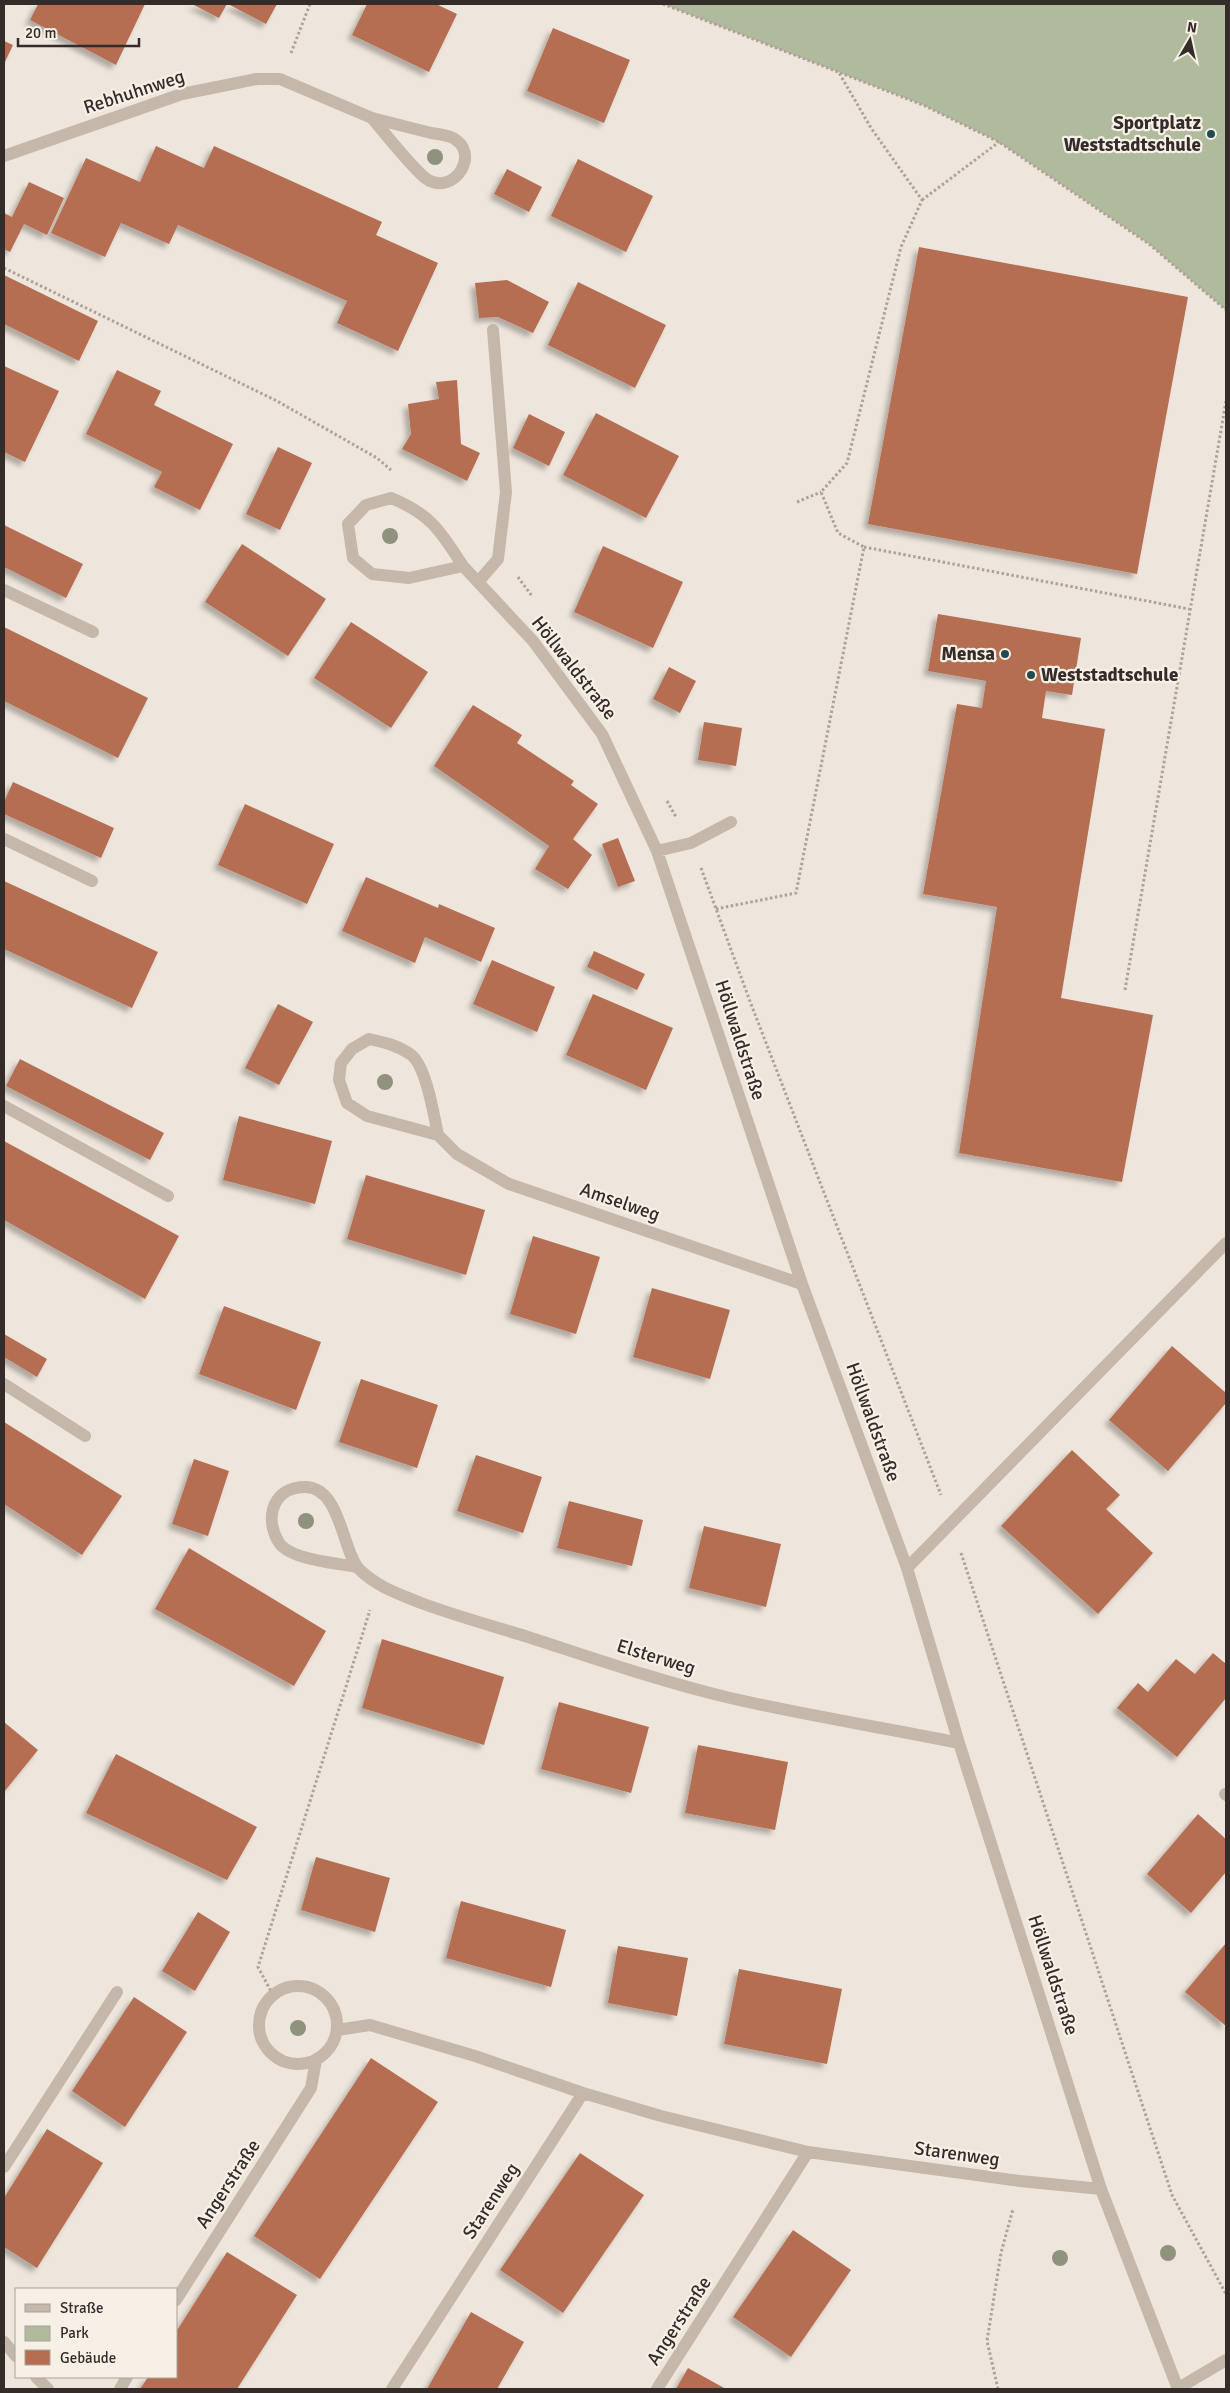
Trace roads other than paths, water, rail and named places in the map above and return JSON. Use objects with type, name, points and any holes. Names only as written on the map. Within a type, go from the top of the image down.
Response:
[{"type":"street","name":"Rebhuhnweg","points":[[4,156],[182,94],[257,79],[280,79],[372,118],[453,138],[463,149],[465,157],[461,172],[456,178],[441,183],[426,179],[372,118]]},
{"type":"street","points":[[478,582],[498,559],[506,492],[493,330]]},
{"type":"street","name":"Höllwaldstraße","points":[[463,566],[409,578],[372,574],[353,558],[348,524],[366,505],[391,498],[412,506],[438,528],[463,566],[533,641],[602,734],[657,851],[802,1284],[907,1568],[959,1742],[1101,2189],[1178,2389]]},
{"type":"street","points":[[4,590],[93,632]]},
{"type":"street","points":[[657,851],[691,842],[731,822]]},
{"type":"street","points":[[4,840],[92,881]]},
{"type":"street","points":[[369,1039],[390,1044],[412,1055],[424,1076],[438,1135],[367,1116],[347,1103],[339,1080],[341,1063],[352,1049],[369,1039]]},
{"type":"street","points":[[4,1106],[168,1196]]},
{"type":"street","name":"Amselweg","points":[[438,1135],[457,1154],[509,1184],[802,1284]]},
{"type":"street","points":[[907,1568],[1226,1242]]},
{"type":"street","points":[[4,1384],[85,1436]]},
{"type":"street","name":"Elsterweg","points":[[357,1567],[306,1558],[280,1544],[272,1530],[271,1513],[277,1499],[293,1488],[310,1487],[326,1497],[336,1512],[357,1567],[377,1585],[426,1604],[725,1697],[959,1742]]},
{"type":"street","points":[[298,1986],[311,1988],[323,1995],[332,2004],[337,2030],[334,2042],[316,2060],[304,2064],[292,2063],[279,2059],[270,2052],[263,2041],[259,2029],[260,2016],[265,2005],[273,1995],[285,1988],[298,1986]]},
{"type":"street","points":[[4,2167],[117,1992]]},
{"type":"street","name":"Starenweg","points":[[337,2030],[370,2025],[475,2056],[583,2093],[660,2116],[808,2152],[1020,2182],[1101,2189]]},
{"type":"street","name":"Angerstraße","points":[[178,2297],[312,2088],[316,2060]]},
{"type":"street","name":"Starenweg","points":[[392,2389],[583,2093]]},
{"type":"street","name":"Angerstraße","points":[[657,2389],[808,2152]]},
{"type":"street","points":[[4,2342],[15,2355]]},
{"type":"street","points":[[1178,2389],[1226,2360]]},
{"type":"street","points":[[37,2378],[48,2389]]},
{"type":"street","points":[[120,2389],[127,2378]]},
{"type":"place","name":"Sportplatz Weststadtschule","points":[[1211,134]]},
{"type":"place","name":"Mensa","points":[[1005,654]]},
{"type":"place","name":"Weststadtschule","points":[[1031,675]]}]
